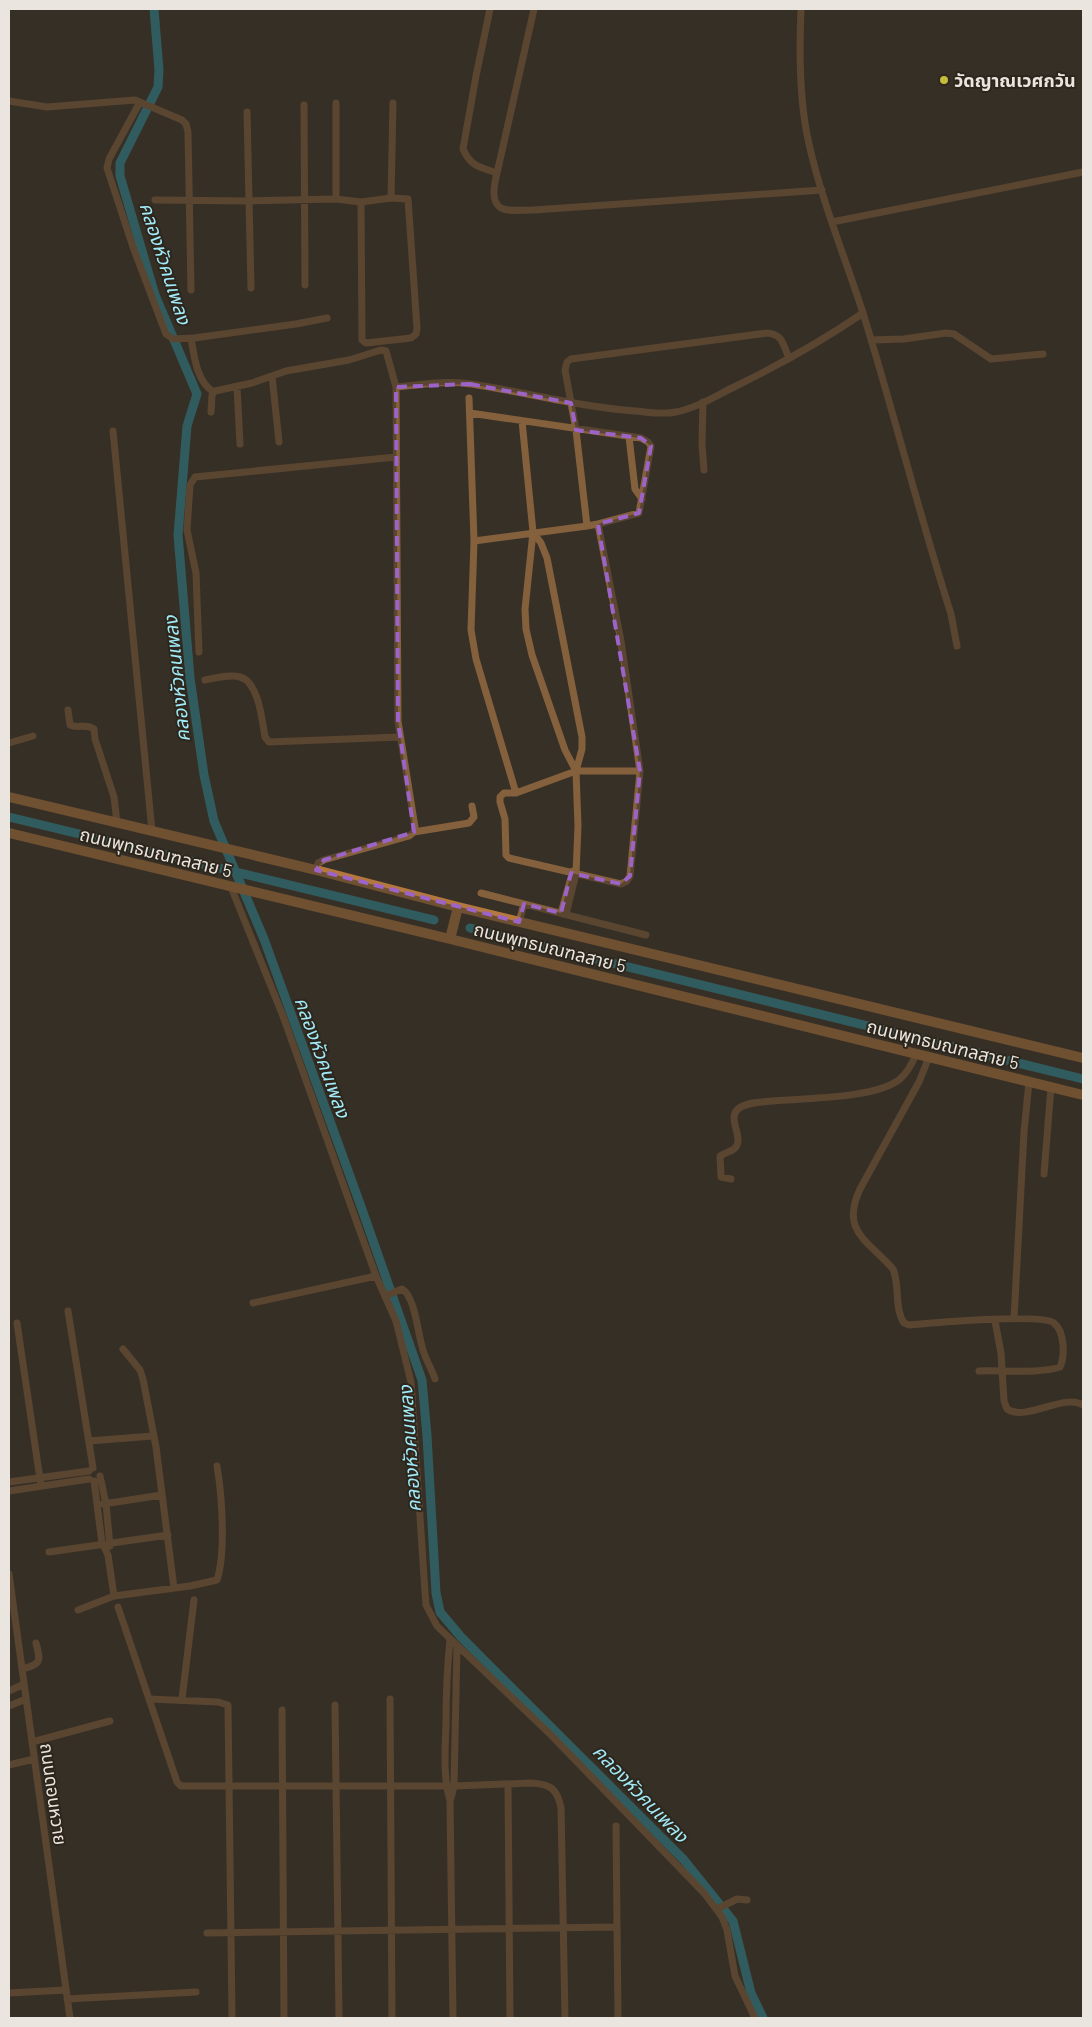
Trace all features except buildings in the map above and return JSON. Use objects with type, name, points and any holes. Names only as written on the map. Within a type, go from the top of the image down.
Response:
[{"type":"main road","name":"ถนนพุทธมณฑลสาย 5","points":[[9,797],[316,870],[519,922],[1083,1058]]},
{"type":"main road","name":"ถนนพุทธมณฑลสาย 5","points":[[9,832],[1083,1095]]},
{"type":"main road","points":[[450,939],[458,907]]},
{"type":"street","points":[[490,9],[463,149],[473,165],[497,173]]},
{"type":"street","points":[[534,9],[493,195],[494,201],[504,209],[567,208],[822,190]]},
{"type":"street","points":[[801,9],[800,55],[805,122],[809,144],[832,222],[871,340],[951,614],[957,646]]},
{"type":"street","points":[[9,101],[47,107],[126,99],[142,102],[182,120],[186,124],[191,290]]},
{"type":"street","points":[[142,102],[109,159],[107,168],[133,248],[166,334],[173,339],[191,338],[327,318]]},
{"type":"street","points":[[336,103],[336,199]]},
{"type":"street","points":[[390,198],[393,103]]},
{"type":"street","points":[[304,105],[305,285]]},
{"type":"street","points":[[247,112],[250,288]]},
{"type":"street","points":[[832,222],[1083,172]]},
{"type":"street","points":[[155,200],[248,201],[336,199],[361,202],[390,198],[408,199],[417,328],[416,334],[411,338],[366,343],[362,340],[361,202]]},
{"type":"street","points":[[396,387],[447,382],[470,384],[571,403],[662,413],[676,412],[704,402],[790,358],[828,337],[863,313]]},
{"type":"street","points":[[587,526],[576,430],[565,370],[567,362],[767,333],[780,336],[790,358]]},
{"type":"street","points":[[871,340],[904,339],[946,333],[954,334],[991,359],[1043,354]]},
{"type":"street","points":[[191,338],[200,377],[208,389],[214,392],[316,365],[349,360],[382,350],[386,351],[389,356],[396,387],[398,721],[415,826],[414,832]]},
{"type":"street","points":[[272,376],[279,442]]},
{"type":"street","points":[[237,387],[240,444]]},
{"type":"street","points":[[212,412],[211,400],[214,392]]},
{"type":"street","points":[[469,398],[474,540],[471,630],[473,646],[516,793]]},
{"type":"street","points":[[704,402],[702,444],[704,470]]},
{"type":"street","points":[[470,413],[641,438],[648,442],[650,446],[642,499],[637,514],[587,526],[474,540]]},
{"type":"street","points":[[522,421],[532,532],[525,609],[526,629],[532,655],[562,742],[576,771]]},
{"type":"street","points":[[113,431],[152,831]]},
{"type":"street","points":[[629,437],[635,489],[642,499]]},
{"type":"street","points":[[199,652],[196,573],[187,536],[190,485],[194,477],[396,457]]},
{"type":"street","points":[[598,524],[621,641],[640,771],[630,876],[627,882],[620,884],[574,871],[509,858],[506,855],[505,819],[500,802],[500,797],[504,793],[516,793],[576,771],[640,771]]},
{"type":"street","points":[[532,532],[541,543],[547,558],[582,737],[582,748],[576,771],[578,826],[574,871],[563,914]]},
{"type":"street","points":[[205,680],[230,677],[245,679],[255,693],[264,737],[269,742],[400,737]]},
{"type":"street","points":[[68,710],[70,725],[84,725],[94,729],[114,797],[117,823]]},
{"type":"street","points":[[9,743],[33,736]]},
{"type":"street","points":[[316,870],[318,863],[324,860],[410,836],[414,832],[469,824],[474,817],[472,806]]},
{"type":"street","points":[[231,887],[283,1016],[376,1276],[387,1295],[396,1321],[411,1382],[426,1605],[434,1623],[550,1734],[704,1893],[720,1907],[727,1930],[735,1976],[755,2018]]},
{"type":"street","points":[[481,893],[646,935]]},
{"type":"street","points":[[519,922],[524,904]]},
{"type":"street","points":[[731,1179],[721,1177],[720,1156],[734,1149],[737,1143],[734,1115],[738,1109],[752,1104],[876,1090],[899,1080],[911,1067],[916,1054]]},
{"type":"street","points":[[929,1057],[919,1082],[853,1203],[852,1212],[854,1224],[863,1238],[893,1269],[896,1276],[900,1313],[904,1323],[909,1325],[1039,1319],[1055,1324],[1060,1334],[1063,1360],[1060,1367],[1029,1372],[979,1371]]},
{"type":"street","points":[[1014,1319],[1024,1132],[1029,1082]]},
{"type":"street","points":[[1044,1174],[1051,1087]]},
{"type":"street","points":[[253,1304],[376,1276]]},
{"type":"street","points":[[387,1295],[402,1289],[407,1293],[424,1354],[435,1379]]},
{"type":"street","points":[[68,1311],[79,1391],[89,1441],[91,1470],[106,1504],[111,1542],[108,1555]]},
{"type":"street","points":[[995,1321],[1001,1353],[1004,1401],[1007,1409],[1011,1412],[1017,1412],[1072,1403],[1083,1405]]},
{"type":"street","points":[[17,1323],[42,1486]]},
{"type":"street","points":[[123,1349],[140,1370],[153,1436],[174,1588]]},
{"type":"street","points":[[89,1441],[153,1436]]},
{"type":"street","points":[[78,1610],[114,1596],[217,1580],[222,1526],[217,1466]]},
{"type":"street","points":[[9,1482],[98,1470],[94,1478],[102,1543],[108,1555],[114,1596]]},
{"type":"street","points":[[9,1491],[94,1478]]},
{"type":"street","points":[[98,1505],[162,1495]]},
{"type":"street","points":[[49,1552],[168,1534]]},
{"type":"street","name":"ถนนดอนหวาย","points":[[9,1574],[70,2018]]},
{"type":"street","points":[[182,1699],[194,1600]]},
{"type":"street","points":[[118,1607],[177,1782],[181,1786],[454,1786],[543,1784],[554,1790],[560,1799],[562,1831],[565,2018]]},
{"type":"street","points":[[450,1640],[447,1675],[445,1786],[450,1802]]},
{"type":"street","points":[[22,1669],[36,1665],[39,1662],[36,1643]]},
{"type":"street","points":[[452,2018],[450,1802],[454,1786],[457,1646]]},
{"type":"street","points":[[9,1690],[24,1684]]},
{"type":"street","points":[[149,1698],[218,1702],[228,1705],[232,2016]]},
{"type":"street","points":[[9,1706],[26,1699]]},
{"type":"street","points":[[390,1699],[392,2018]]},
{"type":"street","points":[[335,1705],[339,2018]]},
{"type":"street","points":[[282,1710],[284,2018]]},
{"type":"street","points":[[32,1742],[110,1721]]},
{"type":"street","points":[[9,1765],[34,1759]]},
{"type":"street","points":[[508,1784],[510,2018]]},
{"type":"street","points":[[616,1826],[618,2018]]},
{"type":"street","points":[[720,1907],[742,1898],[747,1900]]},
{"type":"street","points":[[206,1933],[616,1927]]},
{"type":"street","points":[[9,1993],[66,1990]]},
{"type":"street","points":[[67,2000],[196,1992]]},
{"type":"highlighted area","points":[[470,384],[571,403],[576,430],[641,438],[651,446],[639,513],[598,524],[640,771],[630,876],[621,884],[571,873],[561,913],[524,904],[519,922],[316,870],[324,860],[414,832],[398,721],[396,387]]},
{"type":"waterway","name":"คลองหัวคนเพลง","points":[[154,9],[159,70],[158,87],[120,163],[120,176],[155,295],[197,394],[187,426],[178,535],[190,678],[204,775],[214,821],[264,939],[422,1380],[436,1593],[440,1612],[461,1637],[684,1860],[733,1921],[751,1993],[763,2018]]},
{"type":"waterway","points":[[9,817],[434,920]]},
{"type":"waterway","points":[[470,928],[1083,1079]]},
{"type":"place","name":"วัดญาณเวศกวัน","points":[[944,80]]}]
